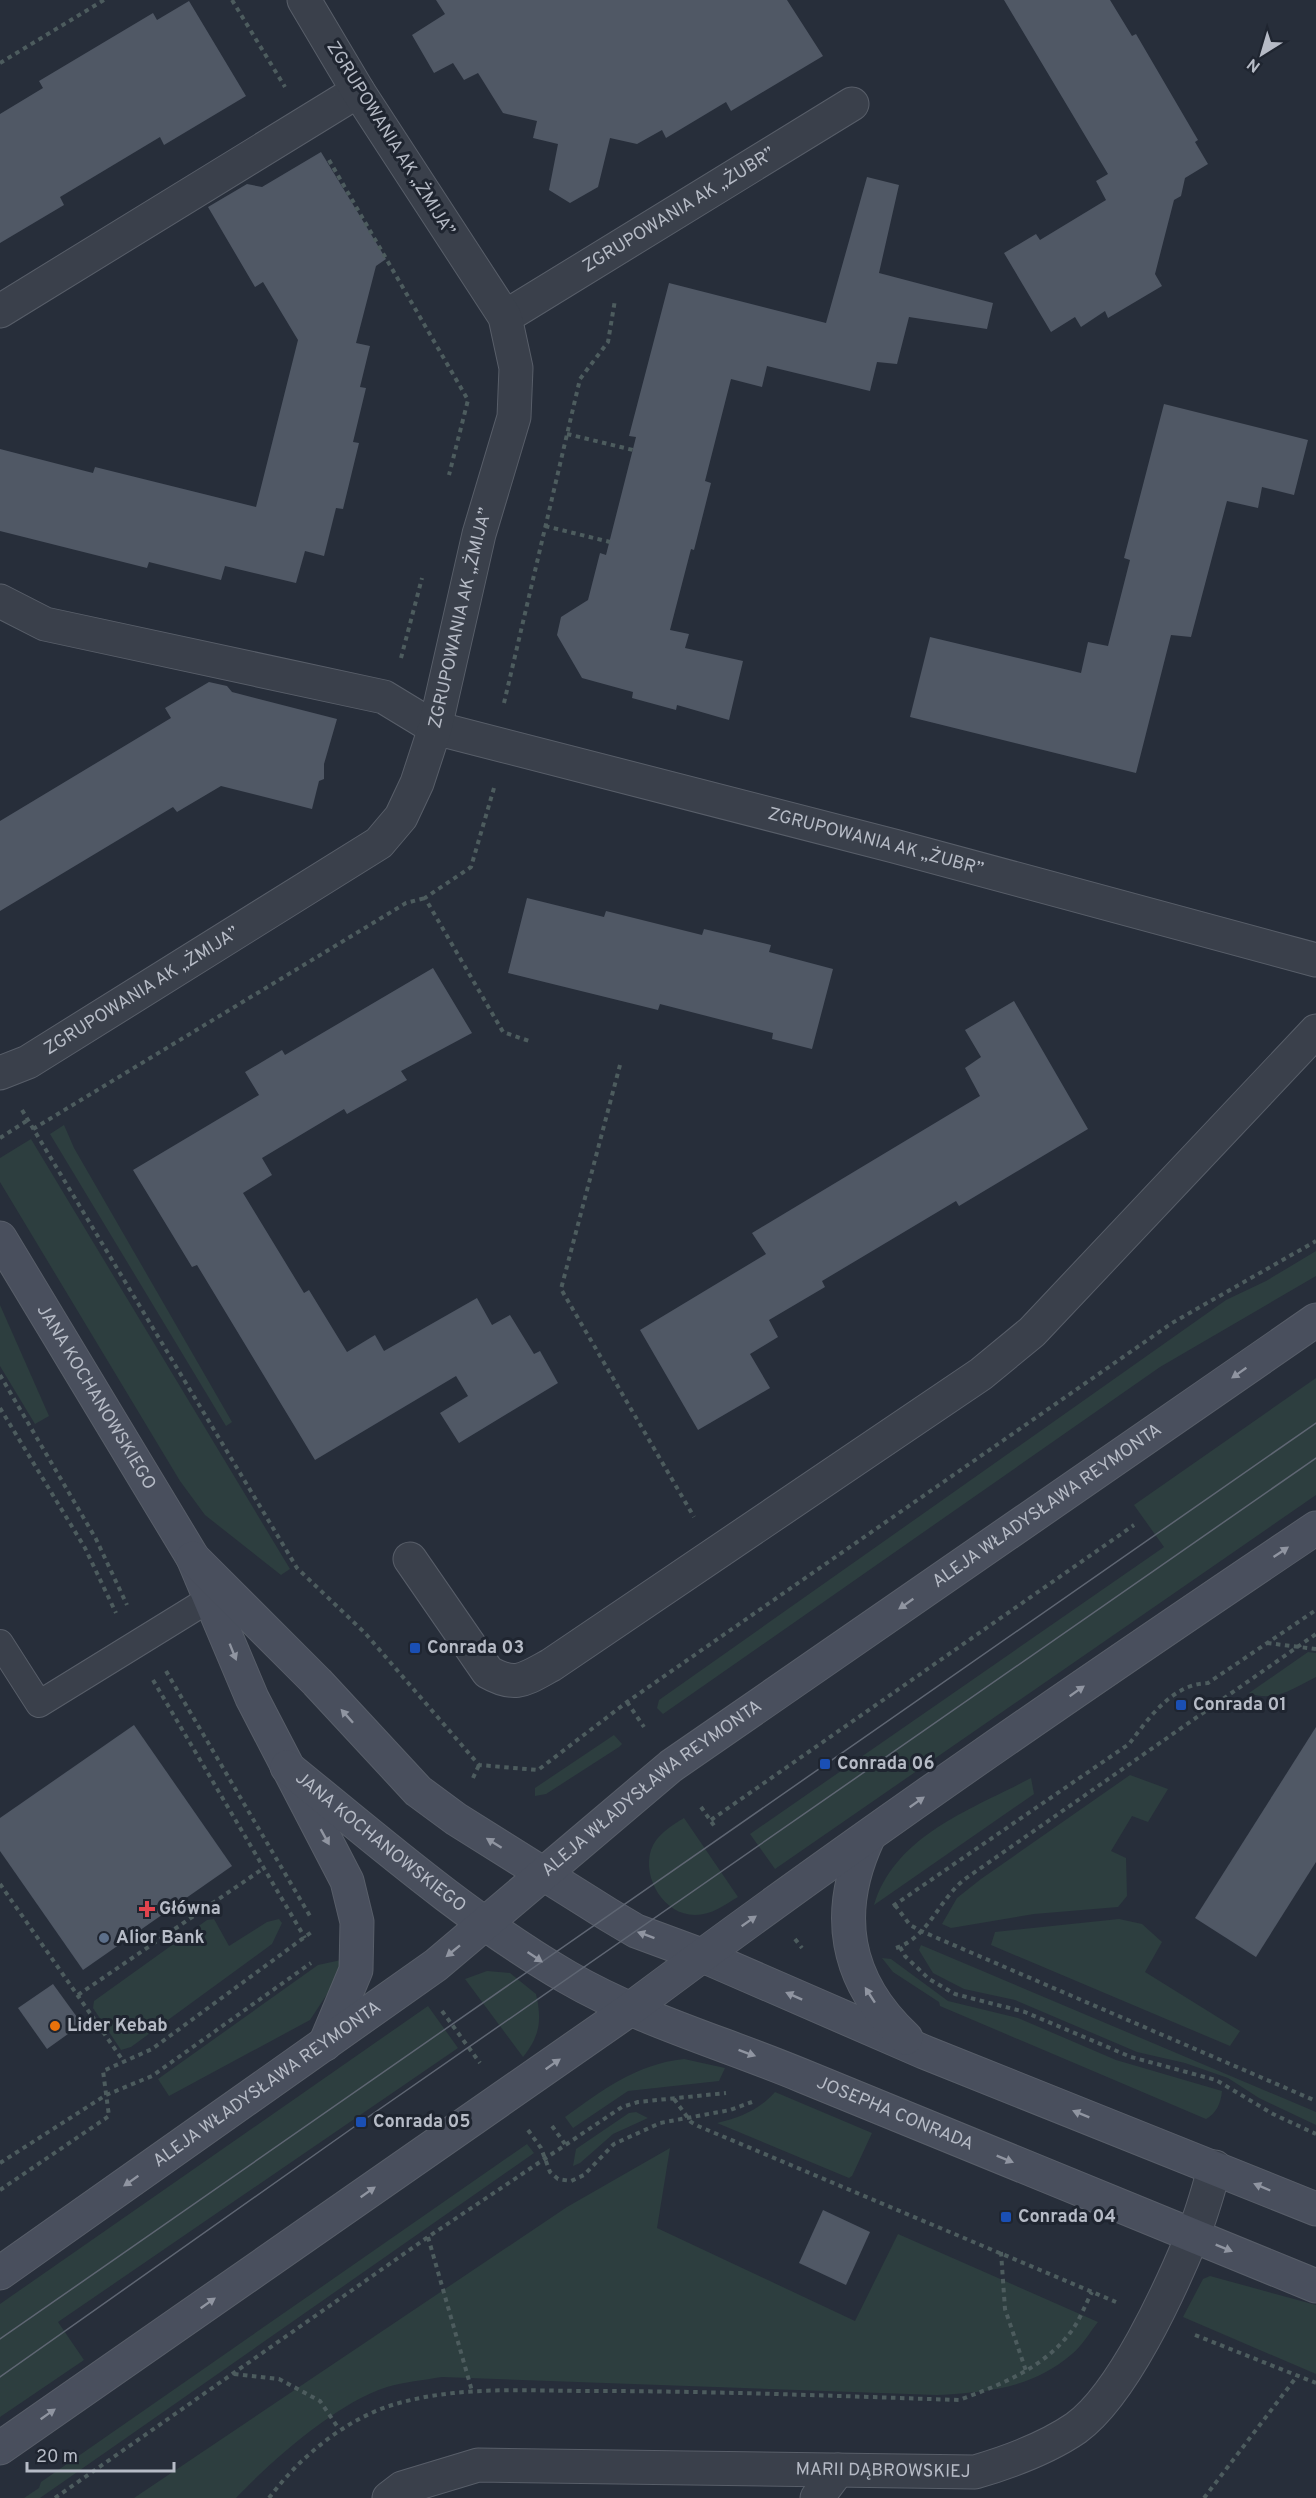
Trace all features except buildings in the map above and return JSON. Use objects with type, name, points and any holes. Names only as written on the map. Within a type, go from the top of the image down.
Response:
[{"type":"street","name":"ZGRUPOWANIA AK „ŻMIJA”","points":[[0,1072],[28,1062],[379,843],[401,817],[417,783],[435,728],[479,534],[514,417],[516,368],[505,317],[358,90],[303,0]]},
{"type":"street","points":[[0,311],[358,90]]},
{"type":"street","name":"ZGRUPOWANIA AK „ŻUBR”","points":[[505,317],[852,104]]},
{"type":"street","name":"ZGRUPOWANIA AK „ŻUBR”","points":[[0,601],[45,624],[384,697],[435,728],[894,846],[1316,960]]},
{"type":"street","points":[[410,1559],[488,1672],[504,1681],[521,1681],[551,1665],[981,1374],[1024,1339],[1316,1031]]},
{"type":"street","name":"JANA KOCHANOWSKIEGO","points":[[0,1238],[193,1558],[252,1698],[288,1767],[391,1852],[486,1924]]},
{"type":"street","name":"ALEJA WŁADYSŁAWA REYMONTA","points":[[0,2273],[436,1965],[671,1766],[1316,1320]]},
{"type":"street","points":[[0,2448],[629,2010],[701,1954],[869,1836],[1316,1528]]},
{"type":"street","name":"JANA KOCHANOWSKIEGO","points":[[193,1558],[317,1682],[418,1791],[436,1806],[544,1874]]},
{"type":"street","points":[[288,1767],[339,1862],[347,1881],[357,1922],[356,1970],[325,2044]]},
{"type":"street","points":[[869,1836],[855,1864],[849,1895],[848,1925],[852,1954],[865,1988],[883,2015],[924,2052]]},
{"type":"street","points":[[544,1874],[636,1931],[701,1954],[924,2052],[1215,2167],[1316,2210]]},
{"type":"street","name":"JOSEPHA CONRADA","points":[[486,1924],[543,1962],[629,2010],[774,2064],[1316,2286]]},
{"type":"street","name":"MARII DĄBROWSKIEJ","points":[[389,2498],[402,2488],[478,2465],[975,2472],[1001,2464],[1076,2428],[1102,2400],[1126,2366],[1154,2318],[1193,2236],[1215,2167]]},
{"type":"street","points":[[817,2498],[838,2470]]},
{"type":"lane","points":[[0,1643],[39,1704],[211,1598]]},
{"type":"path","points":[[0,63],[104,0]]},
{"type":"path","points":[[232,0],[390,260],[468,399],[447,480]]},
{"type":"path","points":[[33,1129],[406,903],[424,898],[471,867],[495,781],[495,744],[580,379],[608,342],[623,245]]},
{"type":"path","points":[[567,434],[633,450]]},
{"type":"path","points":[[545,526],[610,542]]},
{"type":"path","points":[[384,697],[397,676],[424,572]]},
{"type":"path","points":[[424,898],[503,1032],[529,1041]]},
{"type":"path","points":[[620,1065],[561,1289],[716,1554]]},
{"type":"path","points":[[17,1102],[297,1568],[365,1634],[479,1765],[538,1770],[627,1702],[1172,1323],[1316,1241]]},
{"type":"path","points":[[0,1138],[28,1120]]},
{"type":"path","points":[[711,1820],[1134,1525]]},
{"type":"path","points":[[886,1910],[1129,1744],[1157,1708],[1192,1683],[1208,1683],[1316,1610]]},
{"type":"path","points":[[887,1950],[900,1947],[921,1931],[965,1879],[1316,1634]]},
{"type":"path","points":[[1267,1643],[1316,1649]]},
{"type":"path","points":[[627,1702],[644,1727]]},
{"type":"path","points":[[701,1806],[716,1827]]},
{"type":"path","points":[[78,1995],[264,1868]]},
{"type":"path","points":[[0,1884],[124,2062]]},
{"type":"path","points":[[895,1905],[910,1925],[921,1931],[1316,2101]]},
{"type":"path","points":[[0,2190],[109,2116],[103,2071],[152,2049],[317,1929]]},
{"type":"path","points":[[900,1947],[905,1956],[929,1978],[954,1994],[1025,2012],[1131,2057],[1216,2080],[1263,2109],[1316,2134]]},
{"type":"path","points":[[0,2163],[106,2095],[152,2076],[318,1959]]},
{"type":"path","points":[[445,2014],[475,2057]]},
{"type":"path","points":[[55,2498],[428,2236],[630,2103],[725,2093],[733,2089]]},
{"type":"path","points":[[534,2138],[553,2175],[571,2181],[584,2175],[614,2144],[660,2122],[730,2110],[758,2097]]},
{"type":"path","points":[[673,2098],[687,2117],[698,2126],[1154,2318],[1316,2382]]},
{"type":"path","points":[[552,2126],[565,2144]]},
{"type":"path","points":[[428,2236],[472,2391]]},
{"type":"path","points":[[1001,2252],[1005,2309],[1026,2371]]},
{"type":"path","points":[[269,2498],[278,2486],[339,2429],[389,2406],[459,2391],[683,2391],[959,2400],[1001,2384],[1035,2367],[1071,2333],[1092,2292]]},
{"type":"path","points":[[234,2374],[279,2379],[320,2401],[339,2429]]},
{"type":"path","points":[[1204,2498],[1298,2375]]},
{"type":"shaded area","points":[[64,1125],[74,1148],[232,1422],[226,1426],[50,1134]]},
{"type":"shaded area","points":[[31,1139],[290,1569],[281,1575],[205,1515],[180,1481],[0,1182],[0,1158]]},
{"type":"shaded area","points":[[1316,1251],[1316,1276],[1160,1367],[663,1714],[657,1708],[659,1700],[1226,1300],[1266,1281]]},
{"type":"shaded area","points":[[0,1305],[49,1416],[35,1424],[0,1366]]},
{"type":"shaded area","points":[[1316,1378],[1316,1495],[775,1869],[750,1834],[1164,1547],[1134,1505]]},
{"type":"shaded area","points":[[1308,1652],[1316,1653],[1316,1677],[1284,1693],[1258,1696],[1249,1693]]},
{"type":"shaded area","points":[[614,1735],[622,1744],[619,1747],[546,1794],[535,1796],[535,1788]]},
{"type":"shaded area","points":[[1130,1775],[1168,1789],[1148,1822],[1132,1816],[1111,1851],[1126,1858],[1127,1896],[1118,1907],[1034,1914],[951,1928],[942,1924],[957,1898]]},
{"type":"shaded area","points":[[1031,1778],[1034,1794],[874,1905],[884,1881],[899,1860],[917,1842],[961,1813]]},
{"type":"shaded area","points":[[684,1818],[738,1897],[718,1909],[701,1915],[684,1913],[665,1902],[653,1883],[650,1872],[651,1850],[656,1840],[664,1831]]},
{"type":"shaded area","points":[[214,1919],[229,1946],[267,1922],[279,1919],[282,1923],[272,1944],[131,2047],[121,2050],[93,2008],[94,2001],[207,1920]]},
{"type":"shaded area","points":[[1119,1919],[1142,1924],[1162,1942],[1145,1972],[1240,2031],[1230,2046],[991,1945],[995,1932]]},
{"type":"shaded area","points":[[921,1945],[1316,2112],[1316,2125],[1259,2098],[1228,2078],[1185,2063],[1137,2052],[1015,2000],[964,1989],[933,1973],[919,1950]]},
{"type":"shaded area","points":[[882,1958],[891,1959],[948,2001],[1018,2018],[1116,2060],[1222,2091],[1219,2104],[1213,2114],[1206,2119],[940,2006],[939,2002],[893,1972]]},
{"type":"shaded area","points":[[341,1960],[335,1982],[310,2020],[169,2096],[158,2079],[318,1965]]},
{"type":"shaded area","points":[[487,1971],[510,1973],[536,1994],[539,2012],[538,2027],[533,2042],[523,2057],[465,1979]]},
{"type":"shaded area","points":[[428,2006],[458,2048],[58,2322],[84,2360],[0,2417],[0,2304]]},
{"type":"shaded area","points":[[684,2059],[725,2068],[719,2081],[628,2091],[573,2128],[565,2117],[635,2072],[650,2066]]},
{"type":"shaded area","points":[[775,2092],[872,2133],[852,2176],[849,2178],[717,2123],[748,2112],[762,2104]]},
{"type":"shaded area","points":[[636,2112],[648,2118],[613,2134],[580,2163],[573,2166],[576,2149],[629,2113]]},
{"type":"shaded area","points":[[527,2144],[534,2153],[40,2498],[24,2498],[39,2488],[41,2482]]},
{"type":"shaded area","points":[[670,2148],[657,2228],[855,2321],[898,2234],[1098,2322],[1076,2351],[1041,2375],[1008,2386],[973,2392],[937,2395],[442,2377],[407,2382],[368,2395],[327,2419],[267,2467],[236,2498],[134,2498],[567,2207]]},
{"type":"shaded area","points":[[1210,2276],[1316,2305],[1316,2374],[1183,2317],[1203,2279]]},
{"type":"tram line","points":[[0,2339],[1316,1423]]},
{"type":"tram line","points":[[0,2377],[361,2122],[1316,1458]]},
{"type":"place","name":"Conrada 03","points":[[415,1648]]},
{"type":"place","name":"Conrada 01","points":[[1181,1705]]},
{"type":"place","name":"Conrada 06","points":[[825,1764]]},
{"type":"place","name":"Główna","points":[[147,1909]]},
{"type":"place","name":"Alior Bank","points":[[104,1938]]},
{"type":"place","name":"Lider Kebab","points":[[55,2026]]},
{"type":"place","name":"Conrada 05","points":[[361,2122]]},
{"type":"place","name":"Conrada 04","points":[[1006,2217]]}]
